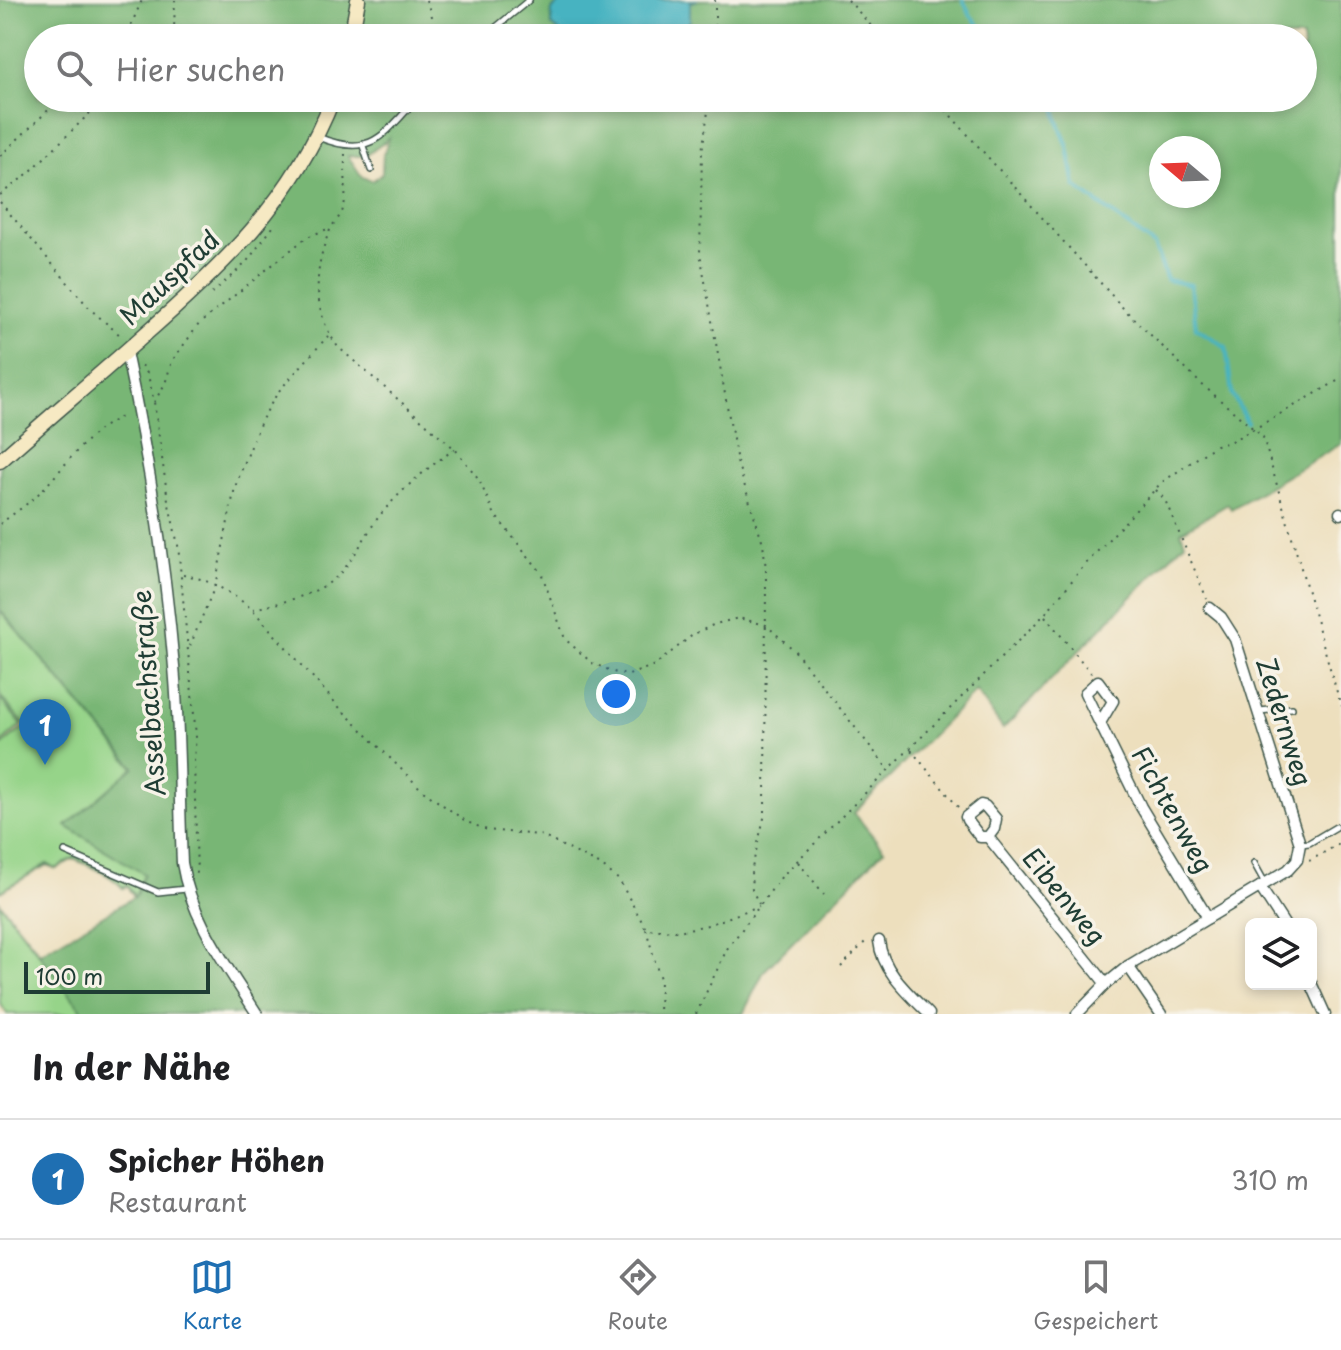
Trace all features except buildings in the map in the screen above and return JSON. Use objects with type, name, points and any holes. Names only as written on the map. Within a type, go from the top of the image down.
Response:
[{"type":"street","points":[[354,24],[358,0]]},
{"type":"street","name":"Mauspfad","points":[[0,461],[126,352],[238,249],[284,191],[317,137],[327,112]]},
{"type":"street","name":"Asselbachstraße","points":[[126,352],[162,561],[174,669],[182,863],[192,888],[196,914],[257,1014]]},
{"type":"street","name":"Zedernweg","points":[[1210,608],[1229,628],[1248,681],[1300,844],[1297,860]]},
{"type":"street","points":[[1095,683],[1098,681],[1113,701],[1100,723]]},
{"type":"street","name":"Fichtenweg","points":[[1095,683],[1085,693],[1141,807],[1208,918]]},
{"type":"street","name":"Eibenweg","points":[[985,806],[996,819],[988,837],[980,837],[966,817],[978,807],[985,806]]},
{"type":"street","name":"Eibenweg","points":[[988,837],[1106,984]]},
{"type":"street","points":[[1077,1014],[1128,966],[1263,886],[1288,870],[1297,860]]},
{"type":"street","points":[[1263,886],[1281,918]]},
{"type":"street","points":[[879,941],[888,968],[929,1014]]},
{"type":"street","points":[[1128,966],[1161,1014]]},
{"type":"street","points":[[1314,990],[1325,1014]]},
{"type":"lane","points":[[500,24],[529,0]]},
{"type":"lane","points":[[317,137],[346,146],[363,146],[378,139],[404,112]]},
{"type":"lane","points":[[363,146],[371,170]]},
{"type":"lane","points":[[1258,711],[1292,708]]},
{"type":"lane","points":[[1300,844],[1309,843],[1336,827]]},
{"type":"lane","points":[[65,852],[158,892],[192,888]]},
{"type":"lane","points":[[1254,863],[1263,886]]},
{"type":"path","points":[[132,24],[142,0]]},
{"type":"path","points":[[174,24],[175,0]]},
{"type":"path","points":[[426,0],[435,24]]},
{"type":"path","points":[[715,0],[715,24]]},
{"type":"path","points":[[848,0],[869,24]]},
{"type":"path","points":[[0,156],[46,112]]},
{"type":"path","points":[[0,195],[30,172],[91,112]]},
{"type":"path","points":[[708,112],[702,152],[700,253],[737,462],[763,543],[765,814],[751,872],[752,890],[760,905]]},
{"type":"path","points":[[948,112],[1123,308],[1199,382],[1263,437],[1341,706]]},
{"type":"path","points":[[346,146],[344,209],[331,228],[316,274],[329,335],[338,347],[455,449],[478,478],[495,515],[541,572],[565,639],[592,663],[629,675],[655,665],[694,634],[715,624],[739,618],[766,625],[794,650],[888,769]]},
{"type":"path","points":[[0,202],[90,309],[121,336],[126,352],[143,367],[154,402],[182,575],[196,736],[192,888]]},
{"type":"path","points":[[0,524],[35,497],[78,448],[108,422],[154,402],[165,384],[172,361],[199,324],[307,237],[331,228]]},
{"type":"path","points":[[189,649],[215,586],[235,487],[261,421],[278,392],[329,335]]},
{"type":"path","points":[[696,1014],[727,949],[782,876],[1044,615],[1083,567],[1155,489],[1216,445],[1227,443],[1254,429],[1341,379]]},
{"type":"path","points":[[252,609],[273,605],[325,586],[344,568],[382,513],[431,465],[455,449]]},
{"type":"path","points":[[1155,489],[1165,500],[1203,590]]},
{"type":"path","points":[[182,575],[215,586],[252,609],[340,708],[423,791],[467,822],[487,830],[540,835],[601,865],[619,880],[646,929],[660,979],[659,1014]]},
{"type":"path","points":[[1044,615],[1095,683]]},
{"type":"path","points":[[1248,681],[1279,679],[1279,675]]},
{"type":"path","points":[[910,749],[966,817]]},
{"type":"path","points":[[1297,860],[1311,860],[1341,843]]},
{"type":"path","points":[[798,861],[824,894]]},
{"type":"path","points":[[646,929],[678,931],[708,925],[760,905]]},
{"type":"path","points":[[841,967],[866,941]]},
{"type":"green space","points":[[0,0],[563,0],[552,10],[551,24],[24,24],[24,112],[1317,112],[1317,24],[687,24],[690,21],[690,2],[1341,0],[1341,444],[1231,509],[1228,504],[1181,532],[1185,542],[1003,729],[976,691],[854,813],[884,850],[764,971],[743,1014],[85,1014],[0,903],[40,953],[134,897],[127,886],[135,897],[144,874],[66,826],[134,767],[0,610]],"holes":[[[389,138],[383,155],[382,174],[372,181],[362,177],[348,156],[366,156]]]},
{"type":"green space","points":[[0,610],[134,768],[145,874],[135,898],[127,886],[123,888],[107,875],[74,858],[56,869],[47,864],[0,892],[0,747],[26,726],[0,696]]},
{"type":"green space","points":[[0,699],[22,725],[0,744]]},
{"type":"green space","points":[[73,858],[100,870],[119,884],[73,859],[56,869]]},
{"type":"green space","points":[[0,903],[85,1014],[7,1014],[0,1003]]},
{"type":"water","points":[[563,0],[698,0],[690,2],[690,21],[687,24],[551,24],[552,10]]},
{"type":"waterway","points":[[963,0],[978,24]]},
{"type":"waterway","points":[[1056,112],[1068,147],[1075,186],[1154,245],[1167,280],[1191,285],[1196,328],[1226,347],[1232,394],[1247,422]]},
{"type":"place","name":"Spicher Höhen","points":[[45,765]]}]
